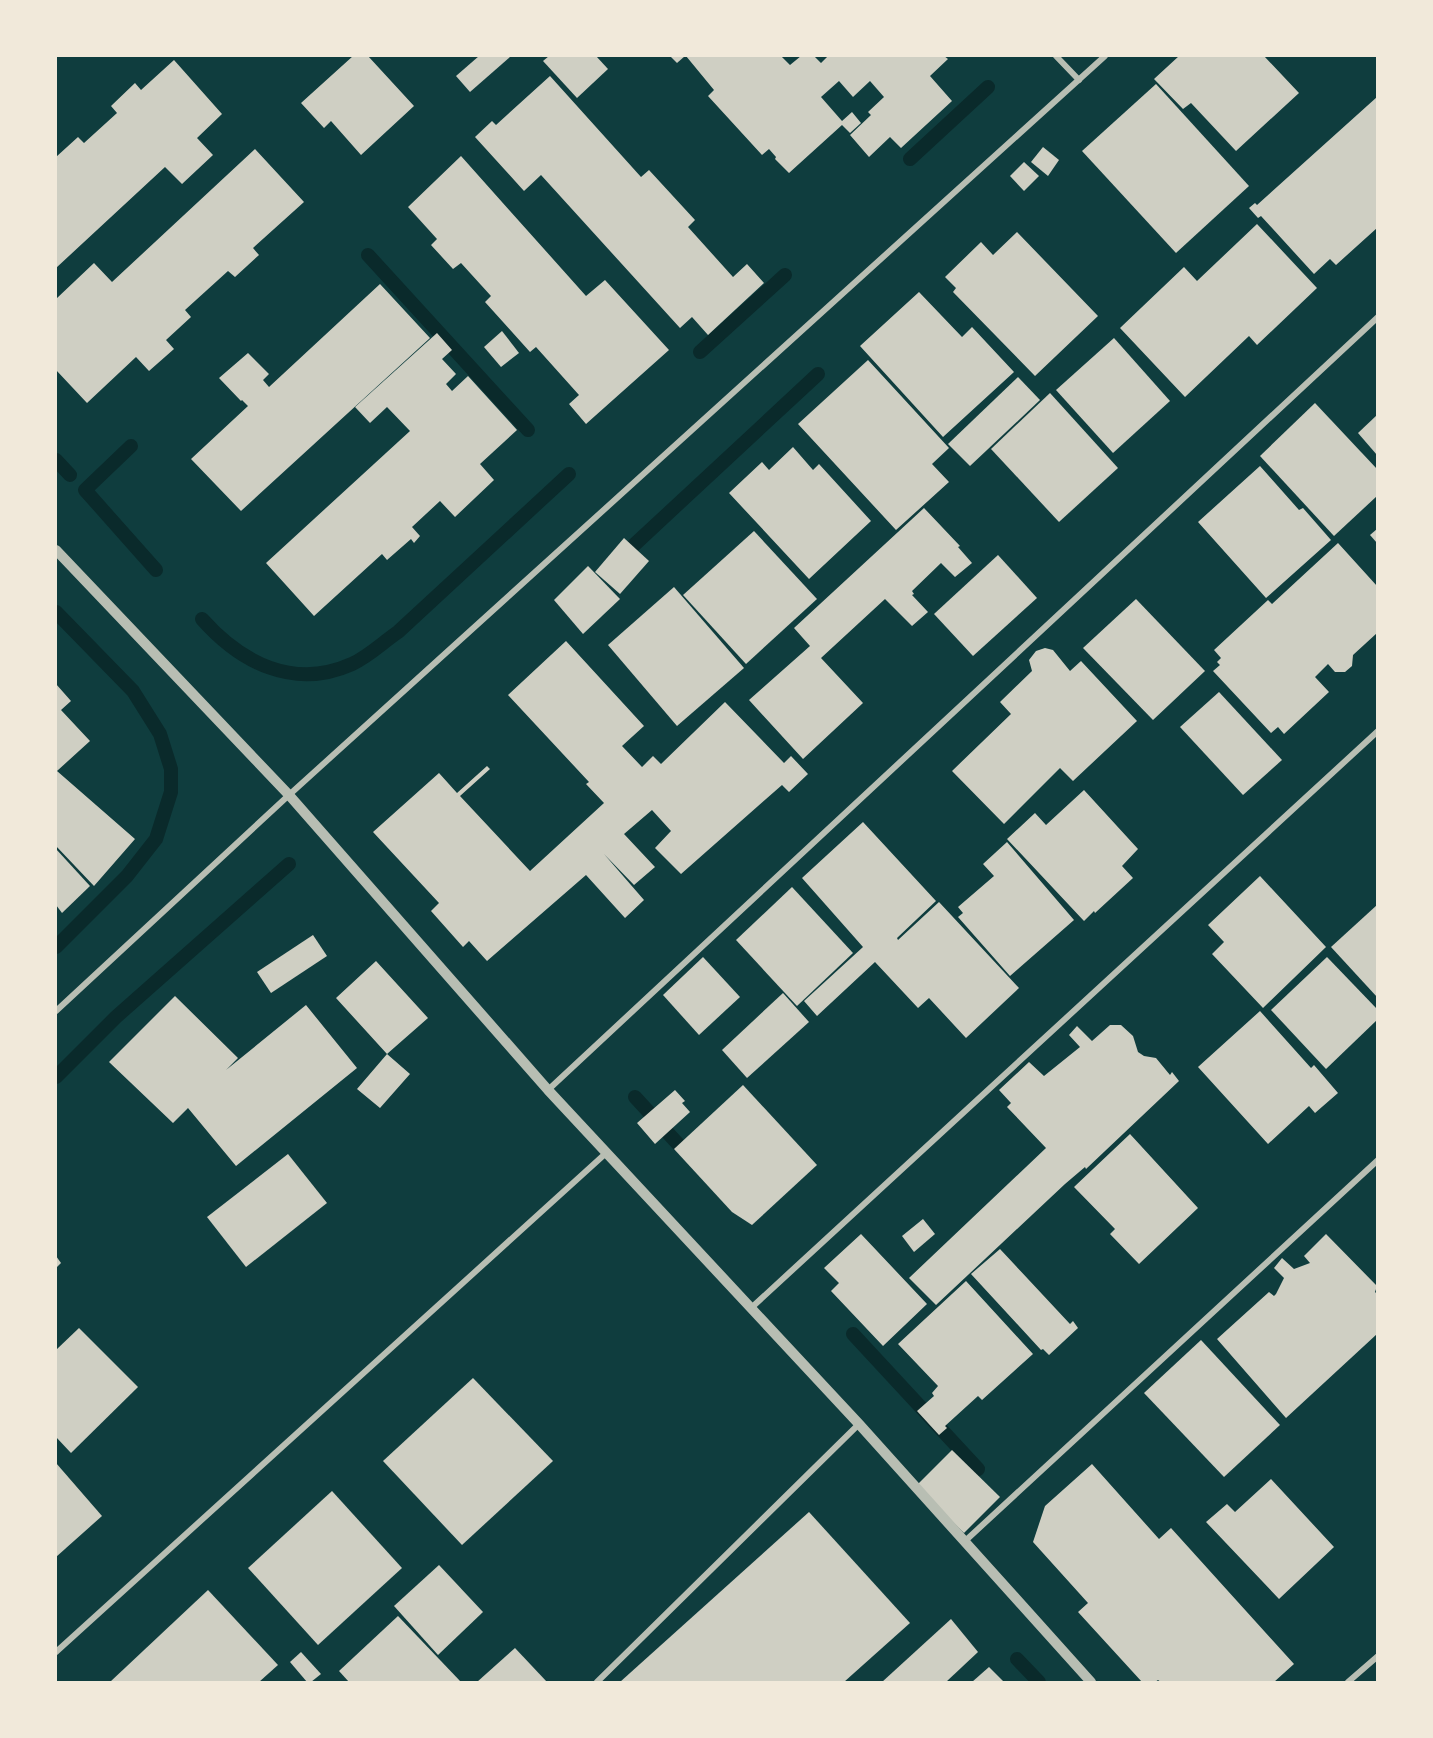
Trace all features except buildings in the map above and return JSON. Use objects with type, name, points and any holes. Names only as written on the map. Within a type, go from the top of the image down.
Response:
[{"type":"street","points":[[1056,56],[1079,80]]},
{"type":"street","points":[[56,1011],[289,795],[1105,56]]},
{"type":"street","points":[[548,1090],[1377,317]]},
{"type":"street","points":[[56,550],[289,795],[605,1154],[859,1424],[1091,1683]]},
{"type":"street","points":[[750,1309],[1377,731]]},
{"type":"street","points":[[56,1652],[605,1154]]},
{"type":"street","points":[[963,1542],[1377,1160]]},
{"type":"street","points":[[597,1683],[859,1424]]},
{"type":"street","points":[[1348,1683],[1377,1656]]},
{"type":"waterway","points":[[910,159],[988,87]]},
{"type":"waterway","points":[[368,255],[528,430]]},
{"type":"waterway","points":[[700,352],[785,275]]},
{"type":"waterway","points":[[634,545],[818,374]]},
{"type":"waterway","points":[[131,446],[85,490],[156,570]]},
{"type":"waterway","points":[[56,460],[70,475]]},
{"type":"waterway","points":[[202,619],[234,648],[270,668],[289,673],[310,674],[331,671],[352,664],[398,632],[569,474]]},
{"type":"waterway","points":[[56,612],[133,691],[160,734],[171,769],[171,792],[156,839],[127,876],[56,947]]},
{"type":"waterway","points":[[56,1077],[116,1017],[289,864]]},
{"type":"waterway","points":[[635,1097],[678,1144]]},
{"type":"waterway","points":[[853,1334],[978,1469]]},
{"type":"waterway","points":[[1017,1659],[1039,1682]]}]
